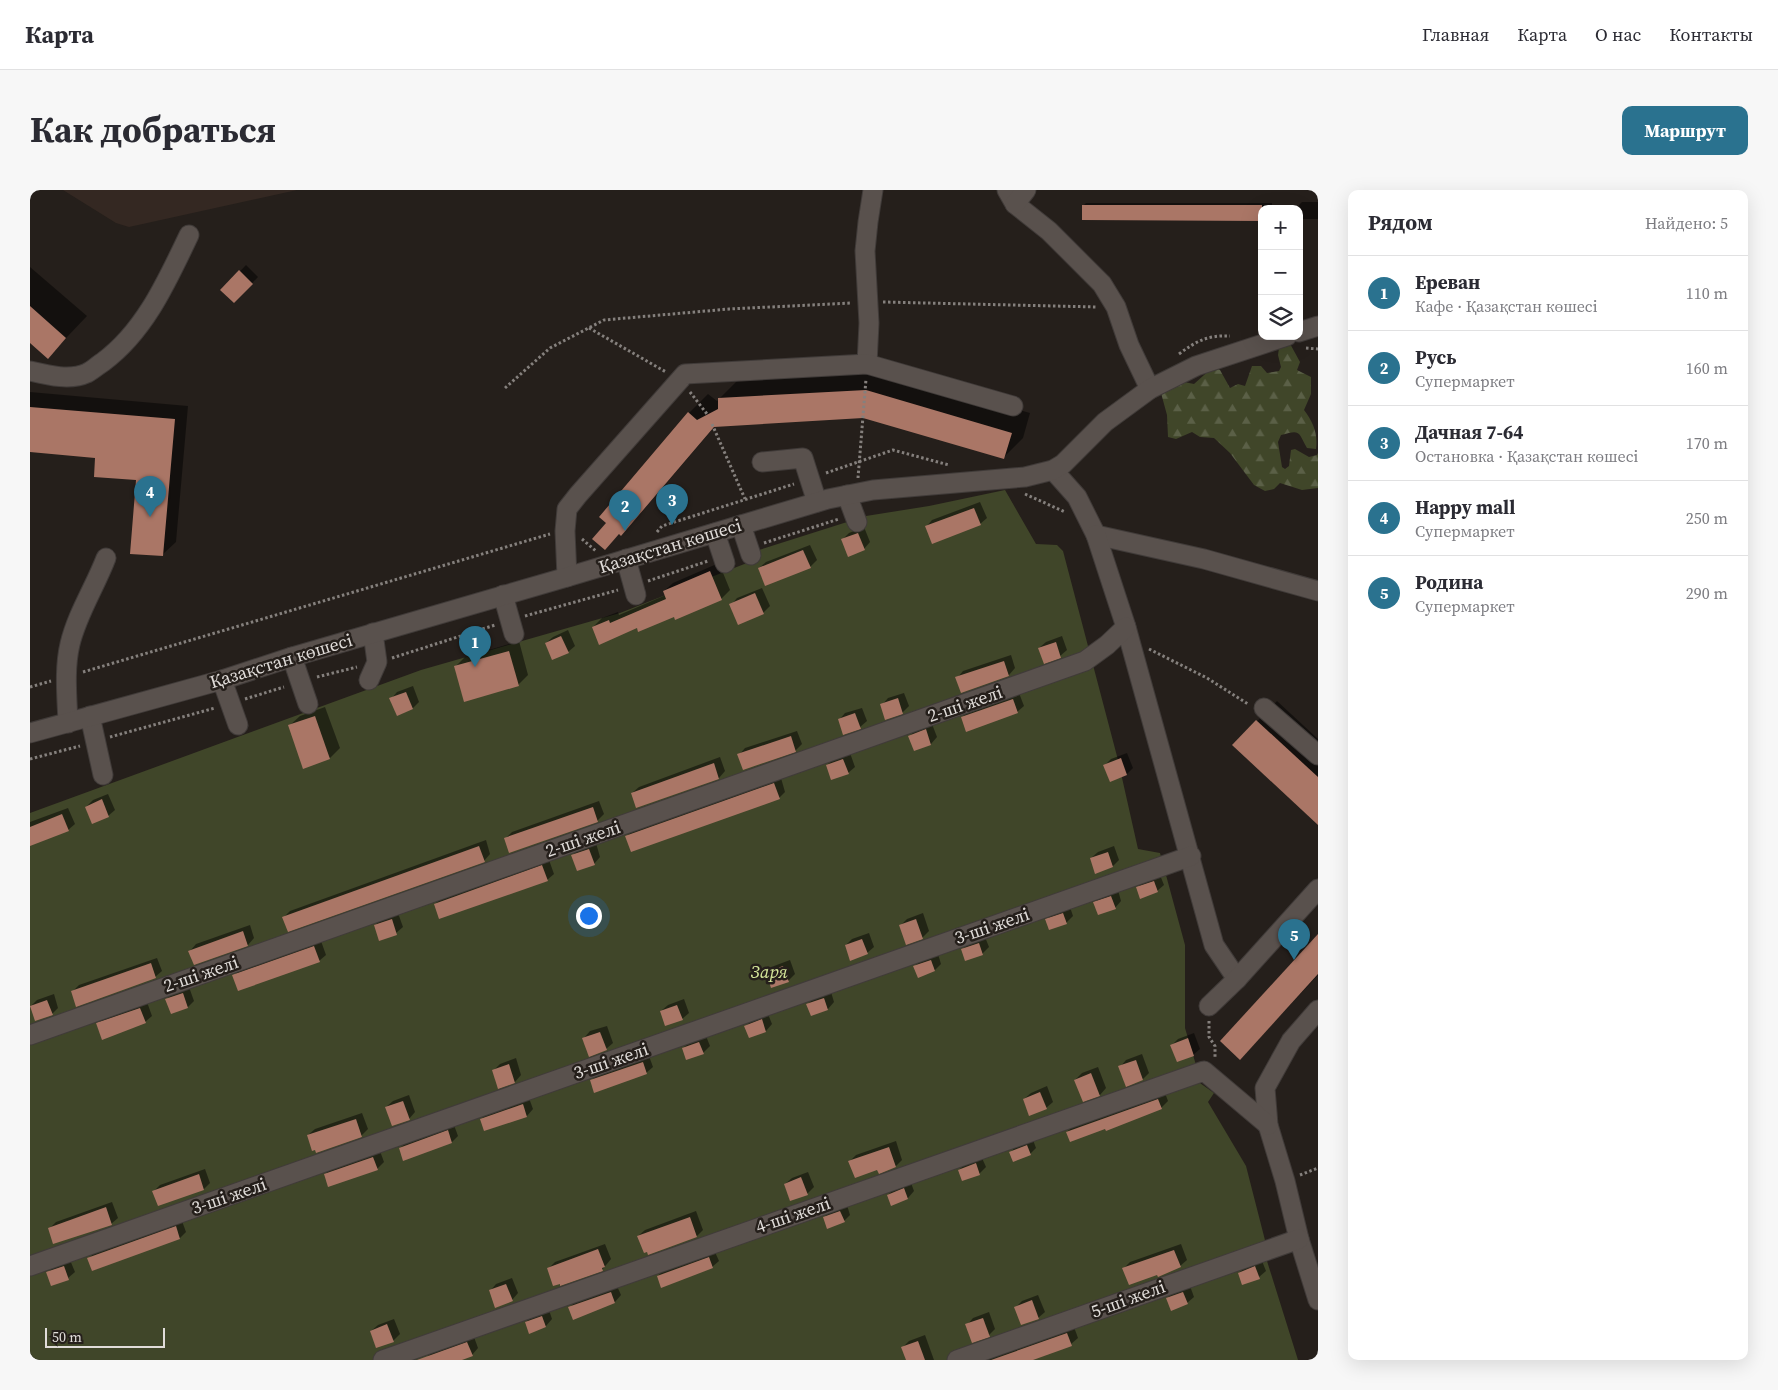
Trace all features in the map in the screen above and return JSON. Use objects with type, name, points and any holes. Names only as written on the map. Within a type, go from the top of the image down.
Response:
[{"type":"street","points":[[867,364],[869,302],[865,252],[873,190]]},
{"type":"street","points":[[1016,195],[1102,284],[1116,307],[1129,345],[1150,389]]},
{"type":"street","points":[[30,371],[68,377],[87,373],[110,356],[135,331],[161,292],[189,236]]},
{"type":"street","points":[[1303,339],[1318,326]]},
{"type":"street","name":"Қазақстан көшесі","points":[[30,733],[222,680],[292,657],[817,502],[882,489],[1025,477],[1053,470],[1063,464],[1105,422],[1150,389],[1196,366],[1275,340]]},
{"type":"street","points":[[567,577],[565,531],[567,509],[685,374],[867,364],[1013,406]]},
{"type":"street","points":[[762,462],[803,458],[817,502]]},
{"type":"street","points":[[1053,470],[1077,497],[1096,535],[1128,634],[1191,856],[1214,945],[1236,979]]},
{"type":"street","points":[[852,494],[855,518]]},
{"type":"street","points":[[741,525],[750,551]]},
{"type":"street","points":[[714,533],[724,560]]},
{"type":"street","points":[[1096,535],[1204,559],[1318,591]]},
{"type":"street","points":[[68,722],[67,663],[70,644],[79,618],[106,558]]},
{"type":"street","points":[[626,559],[635,590]]},
{"type":"street","points":[[503,595],[512,627]]},
{"type":"street","points":[[369,680],[376,662],[373,633]]},
{"type":"street","name":"2-ші желі","points":[[30,1035],[1085,661],[1107,645],[1128,634]]},
{"type":"street","points":[[292,657],[308,704]]},
{"type":"street","points":[[222,680],[238,726]]},
{"type":"street","points":[[1264,708],[1318,755]]},
{"type":"street","points":[[90,716],[103,775]]},
{"type":"street","name":"3-ші желі","points":[[30,1266],[1191,856]]},
{"type":"street","points":[[1209,1006],[1318,889]]},
{"type":"street","points":[[1318,1010],[1290,1041],[1265,1088],[1268,1126],[1285,1181],[1298,1239],[1318,1300]]},
{"type":"street","points":[[1204,1071],[1268,1126]]},
{"type":"street","name":"4-ші желі","points":[[383,1360],[1204,1071]]},
{"type":"street","name":"5-ші желі","points":[[957,1360],[1298,1239]]},
{"type":"path","points":[[505,388],[550,348],[604,320],[729,309],[869,302],[1116,307]]},
{"type":"path","points":[[588,328],[680,380],[707,414]]},
{"type":"path","points":[[1302,340],[1318,349]]},
{"type":"path","points":[[852,494],[866,401]]},
{"type":"path","points":[[712,424],[745,499]]},
{"type":"path","points":[[1020,492],[1068,514]]},
{"type":"path","points":[[750,551],[855,518]]},
{"type":"path","points":[[30,687],[565,531]]},
{"type":"path","points":[[30,759],[230,704],[300,682],[512,627],[635,590],[724,560]]},
{"type":"path","points":[[1128,634],[1244,700],[1258,712],[1264,708]]},
{"type":"path","points":[[1204,1071],[1212,1065],[1216,1054],[1215,1046],[1209,1037],[1209,1006]]},
{"type":"shaded area","points":[[63,190],[297,190],[129,227],[116,223]]},
{"type":"green space","points":[[1288,340],[1300,362],[1297,370],[1311,377],[1311,394],[1304,410],[1314,428],[1316,438],[1316,449],[1307,448],[1300,435],[1296,432],[1281,435],[1278,442],[1282,467],[1285,469],[1289,466],[1291,450],[1295,449],[1309,457],[1318,453],[1318,488],[1302,490],[1280,483],[1274,489],[1265,491],[1254,485],[1230,453],[1214,438],[1200,437],[1192,432],[1176,439],[1168,437],[1167,415],[1161,393],[1174,380],[1194,384],[1213,367],[1220,370],[1230,388],[1238,384],[1245,386],[1252,366],[1261,366],[1267,373],[1279,371],[1281,367],[1278,355],[1280,341]]},
{"type":"green space","name":"Заря","points":[[1005,490],[1036,544],[1057,545],[1063,551],[1118,760],[1138,849],[1160,853],[1185,945],[1185,1028],[1196,1065],[1190,1076],[1214,1093],[1208,1102],[1246,1166],[1267,1248],[1267,1261],[1298,1360],[30,1360],[30,813],[421,670],[620,613],[757,559],[759,550],[866,516],[929,506]]},
{"type":"building","points":[[1082,205],[1258,205],[1258,221],[1082,220]]},
{"type":"building","points":[[239,270],[253,284],[234,303],[220,290]]},
{"type":"building","points":[[30,306],[66,338],[48,359],[30,343]]},
{"type":"building","points":[[866,390],[1012,433],[1004,459],[863,418],[714,427],[621,536],[619,534],[605,550],[592,539],[606,523],[599,517],[688,412],[697,420],[718,409],[718,398]]},
{"type":"building","points":[[30,407],[175,419],[163,556],[130,554],[136,480],[94,477],[95,458],[30,452]]},
{"type":"building","points":[[974,508],[981,525],[932,544],[925,526]]},
{"type":"building","points":[[858,533],[865,550],[848,557],[841,539]]},
{"type":"building","points":[[803,550],[811,568],[765,586],[758,568]]},
{"type":"building","points":[[710,571],[722,600],[675,620],[674,617],[638,632],[637,628],[599,645],[592,627],[609,620],[610,623],[666,599],[663,591]]},
{"type":"building","points":[[755,593],[764,614],[738,625],[729,604]]},
{"type":"building","points":[[561,636],[569,653],[552,660],[545,643]]},
{"type":"building","points":[[1056,642],[1061,658],[1044,664],[1038,648]]},
{"type":"building","points":[[509,651],[519,686],[464,702],[454,666]]},
{"type":"building","points":[[1004,661],[1009,676],[961,693],[955,677]]},
{"type":"building","points":[[406,692],[413,709],[397,716],[389,698]]},
{"type":"building","points":[[898,698],[903,714],[885,720],[880,704]]},
{"type":"building","points":[[1013,699],[1018,713],[966,732],[961,717]]},
{"type":"building","points":[[855,713],[861,729],[843,735],[838,719]]},
{"type":"building","points":[[315,716],[330,759],[303,769],[288,725]]},
{"type":"building","points":[[1256,720],[1318,777],[1318,825],[1232,745]]},
{"type":"building","points":[[926,729],[931,745],[914,751],[908,736]]},
{"type":"building","points":[[791,736],[796,752],[743,770],[737,754]]},
{"type":"building","points":[[1121,758],[1127,775],[1110,782],[1103,765]]},
{"type":"building","points":[[843,759],[849,774],[831,780],[826,765]]},
{"type":"building","points":[[714,763],[719,779],[636,808],[631,793]]},
{"type":"building","points":[[774,783],[780,799],[631,852],[625,836]]},
{"type":"building","points":[[102,799],[109,817],[92,824],[85,807]]},
{"type":"building","points":[[593,807],[598,822],[509,853],[504,838]]},
{"type":"building","points":[[62,814],[69,831],[30,846],[30,827]]},
{"type":"building","points":[[479,846],[485,862],[288,932],[282,917]]},
{"type":"building","points":[[589,849],[595,865],[577,871],[571,855]]},
{"type":"building","points":[[1108,852],[1113,867],[1095,874],[1090,858]]},
{"type":"building","points":[[542,865],[548,881],[439,919],[434,904]]},
{"type":"building","points":[[1154,881],[1158,892],[1140,899],[1136,887]]},
{"type":"building","points":[[1111,896],[1116,909],[1098,915],[1093,902]]},
{"type":"building","points":[[1063,913],[1067,924],[1049,930],[1045,919]]},
{"type":"building","points":[[392,919],[397,935],[379,941],[374,925]]},
{"type":"building","points":[[916,919],[923,939],[906,945],[899,925]]},
{"type":"building","points":[[243,931],[248,946],[194,965],[188,951]]},
{"type":"building","points":[[1318,934],[1318,974],[1240,1060],[1220,1041]]},
{"type":"building","points":[[862,939],[868,954],[850,961],[845,945]]},
{"type":"building","points":[[979,943],[983,955],[965,961],[961,949]]},
{"type":"building","points":[[314,946],[320,962],[238,991],[232,975]]},
{"type":"building","points":[[931,960],[935,971],[918,978],[913,966]]},
{"type":"building","points":[[151,963],[156,978],[76,1007],[71,991]]},
{"type":"building","points":[[783,966],[789,982],[771,988],[766,972]]},
{"type":"building","points":[[183,993],[188,1008],[171,1014],[165,999]]},
{"type":"building","points":[[824,998],[828,1010],[811,1016],[806,1004]]},
{"type":"building","points":[[47,1000],[53,1015],[35,1021],[30,1006]]},
{"type":"building","points":[[677,1005],[683,1020],[665,1026],[660,1011]]},
{"type":"building","points":[[140,1008],[146,1023],[102,1040],[96,1023]]},
{"type":"building","points":[[762,1019],[766,1032],[749,1038],[744,1026]]},
{"type":"building","points":[[600,1032],[607,1050],[589,1057],[582,1038]]},
{"type":"building","points":[[1188,1038],[1194,1056],[1177,1062],[1170,1045]]},
{"type":"building","points":[[699,1042],[704,1054],[686,1060],[682,1048]]},
{"type":"building","points":[[1136,1060],[1143,1080],[1126,1087],[1118,1066]]},
{"type":"building","points":[[643,1062],[647,1074],[594,1093],[590,1080]]},
{"type":"building","points":[[509,1064],[515,1083],[498,1089],[492,1070]]},
{"type":"building","points":[[1091,1073],[1100,1096],[1083,1102],[1074,1080]]},
{"type":"building","points":[[1040,1092],[1047,1109],[1029,1116],[1023,1099]]},
{"type":"building","points":[[1158,1099],[1162,1109],[1106,1131],[1105,1129],[1070,1142],[1066,1132]]},
{"type":"building","points":[[403,1101],[410,1120],[392,1126],[385,1107]]},
{"type":"building","points":[[523,1104],[527,1117],[484,1131],[480,1119]]},
{"type":"building","points":[[356,1119],[362,1137],[316,1153],[315,1150],[312,1151],[307,1135]]},
{"type":"building","points":[[448,1130],[452,1143],[403,1161],[399,1148]]},
{"type":"building","points":[[1027,1145],[1031,1155],[1013,1162],[1009,1152]]},
{"type":"building","points":[[889,1147],[896,1167],[879,1174],[877,1170],[855,1178],[848,1161]]},
{"type":"building","points":[[373,1157],[378,1170],[328,1187],[324,1174]]},
{"type":"building","points":[[976,1163],[980,1175],[962,1181],[958,1170]]},
{"type":"building","points":[[199,1174],[204,1190],[158,1206],[152,1191]]},
{"type":"building","points":[[801,1177],[808,1195],[790,1201],[784,1184]]},
{"type":"building","points":[[904,1188],[908,1199],[891,1206],[887,1195]]},
{"type":"building","points":[[106,1207],[112,1225],[53,1244],[48,1228]]},
{"type":"building","points":[[840,1211],[845,1222],[827,1229],[823,1217]]},
{"type":"building","points":[[690,1217],[697,1237],[648,1255],[647,1252],[644,1253],[637,1236]]},
{"type":"building","points":[[176,1226],[180,1239],[92,1271],[87,1258]]},
{"type":"building","points":[[598,1249],[605,1267],[602,1268],[603,1271],[560,1286],[560,1284],[553,1286],[547,1268]]},
{"type":"building","points":[[1174,1250],[1181,1267],[1158,1277],[1157,1275],[1129,1285],[1122,1268]]},
{"type":"building","points":[[709,1257],[713,1268],[661,1288],[657,1276]]},
{"type":"building","points":[[64,1266],[69,1280],[51,1286],[46,1272]]},
{"type":"building","points":[[1255,1266],[1260,1279],[1242,1285],[1238,1273]]},
{"type":"building","points":[[506,1284],[513,1301],[495,1308],[489,1290]]},
{"type":"building","points":[[611,1292],[615,1303],[573,1320],[568,1307]]},
{"type":"building","points":[[1183,1292],[1188,1304],[1171,1311],[1166,1298]]},
{"type":"building","points":[[1032,1300],[1039,1319],[1021,1325],[1014,1307]]},
{"type":"building","points":[[542,1316],[546,1327],[529,1334],[525,1322]]},
{"type":"building","points":[[983,1318],[990,1337],[972,1343],[965,1324]]},
{"type":"building","points":[[387,1324],[394,1342],[376,1348],[370,1331]]},
{"type":"building","points":[[1067,1333],[1072,1346],[1033,1360],[991,1360]]},
{"type":"building","points":[[918,1341],[925,1360],[906,1360],[901,1347]]},
{"type":"building","points":[[467,1342],[473,1356],[462,1360],[417,1360]]},
{"type":"place","name":"Happy mall","points":[[150,517]]},
{"type":"place","name":"Дачная 7-64","points":[[672,525]]},
{"type":"place","name":"Русь","points":[[625,531]]},
{"type":"place","name":"Ереван","points":[[475,667]]},
{"type":"place","name":"Родина","points":[[1294,960]]}]
